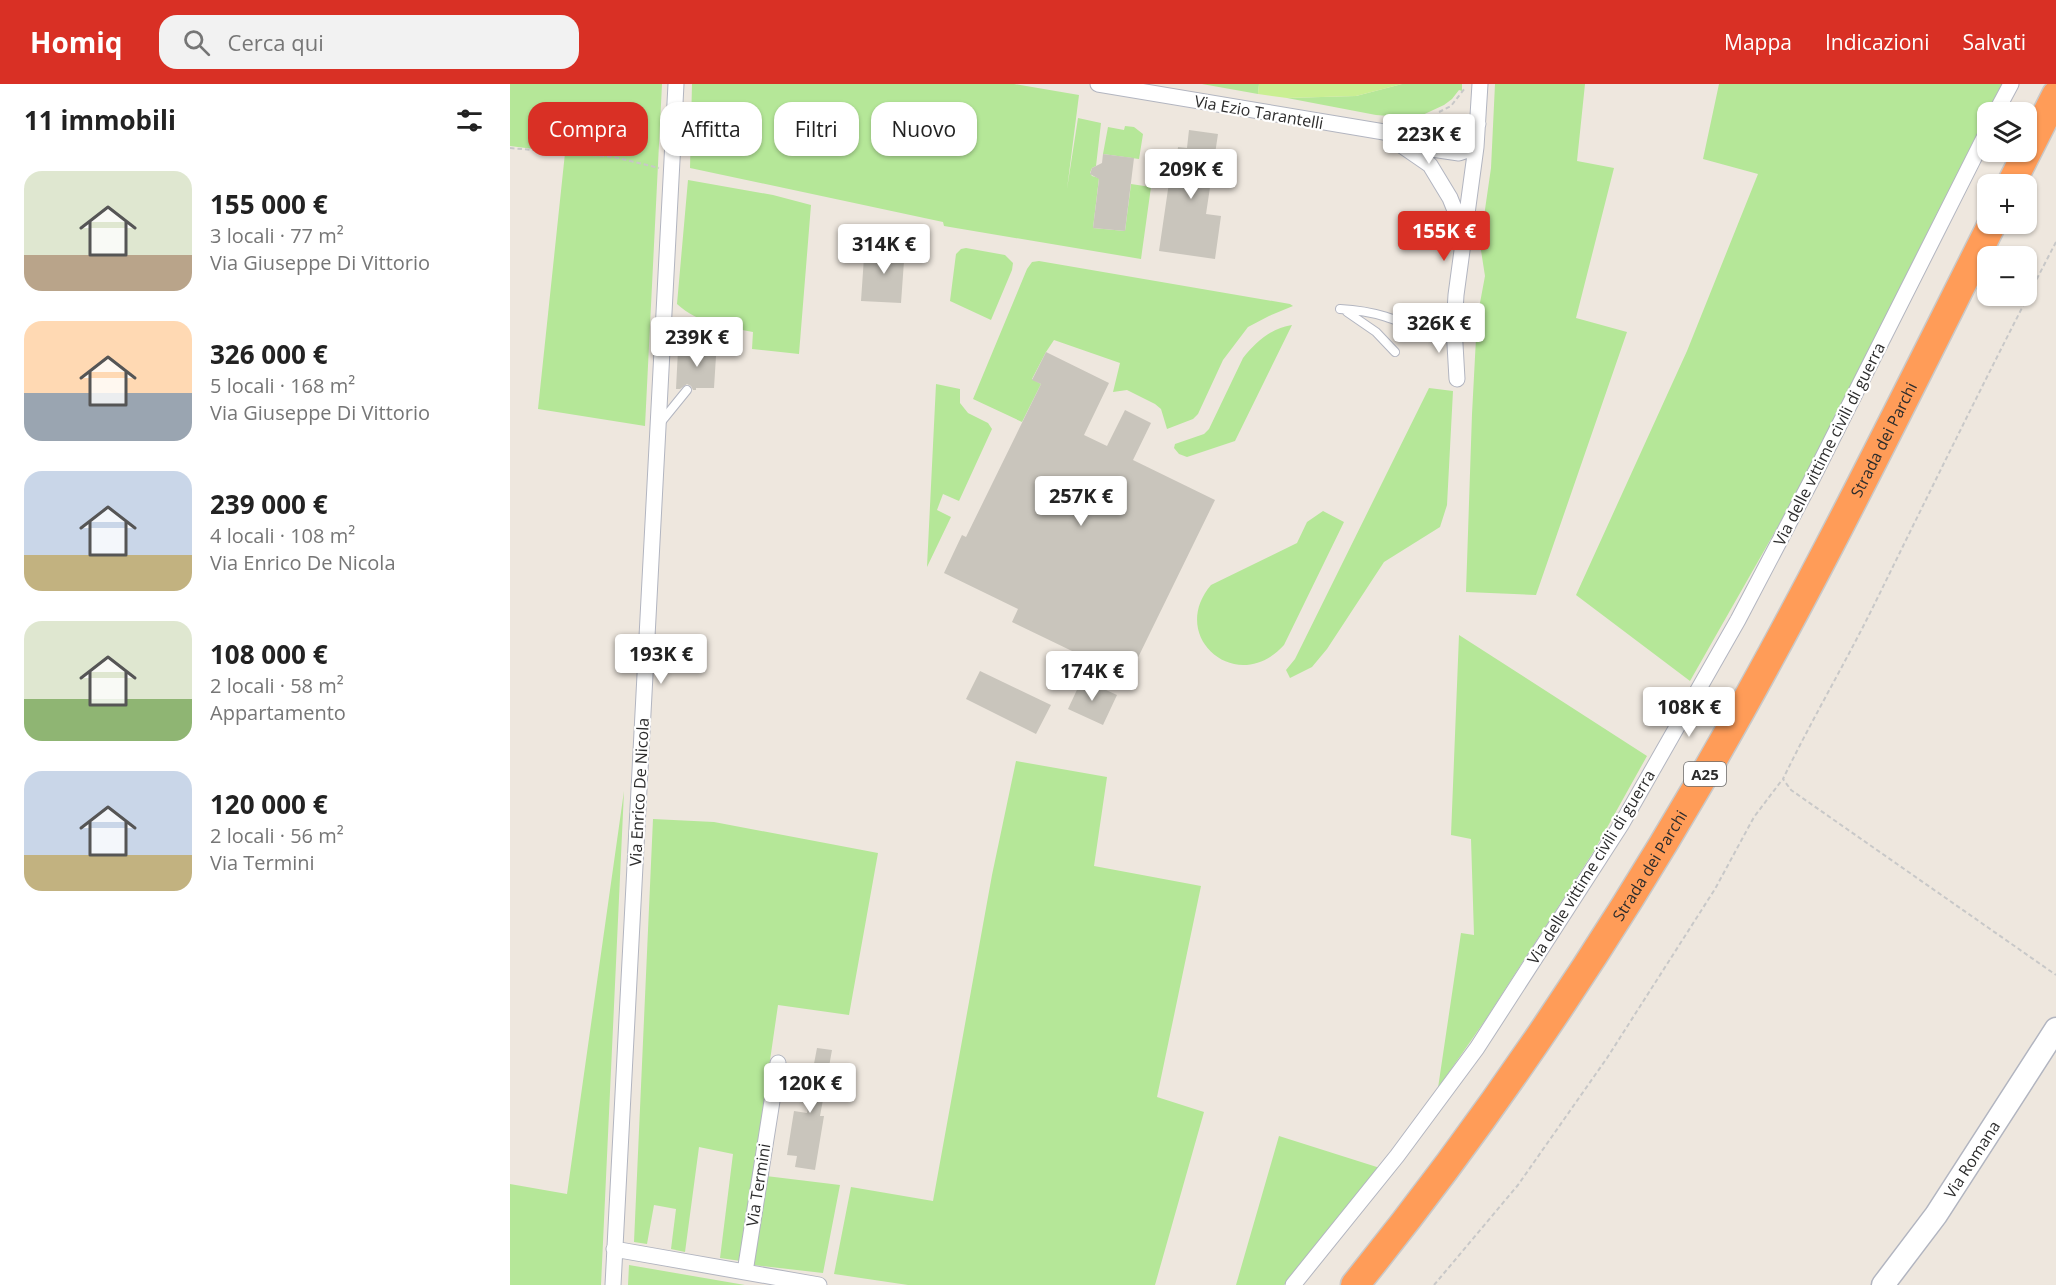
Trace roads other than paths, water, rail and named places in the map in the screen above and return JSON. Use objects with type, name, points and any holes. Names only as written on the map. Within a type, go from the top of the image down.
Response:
[{"type":"highway","points":[[2016,174],[2056,95]]},
{"type":"highway","points":[[2036,174],[2056,135]]},
{"type":"highway","name":"Strada dei Parchi","points":[[1354,1285],[1442,1173],[1524,1058],[1656,856],[1741,710],[1790,620],[1851,505],[1987,234]]},
{"type":"highway","name":"Strada dei Parchi","points":[[1378,1285],[1539,1068],[1608,966],[1676,857],[1805,630],[1977,294]]},
{"type":"main road","name":"Via Romana","points":[[1883,1285],[1936,1215],[2056,1029]]},
{"type":"street","name":"Via Enrico De Nicola","points":[[613,1285],[676,84]]},
{"type":"street","name":"Via Ezio Tarantelli","points":[[1098,84],[1384,132]]},
{"type":"street","points":[[1456,379],[1454,327],[1456,295],[1476,147],[1480,84]]},
{"type":"street","points":[[2001,102],[2011,84]]},
{"type":"street","points":[[1384,132],[1478,124]]},
{"type":"street","points":[[1384,132],[1425,148],[1459,153],[1476,147]]},
{"type":"street","points":[[1384,132],[1430,165],[1450,198],[1464,234]]},
{"type":"street","name":"Via delle vittime civili di guerra","points":[[1293,1285],[1397,1156],[1477,1048],[1621,825],[1749,599],[1977,152]]},
{"type":"street","name":"Via Termini","points":[[745,1272],[778,1063]]},
{"type":"street","points":[[615,1249],[819,1285]]},
{"type":"lane","points":[[1395,352],[1377,332],[1340,309],[1368,311],[1388,316],[1431,335]]},
{"type":"lane","points":[[664,319],[689,351]]},
{"type":"lane","points":[[658,426],[687,390]]}]
